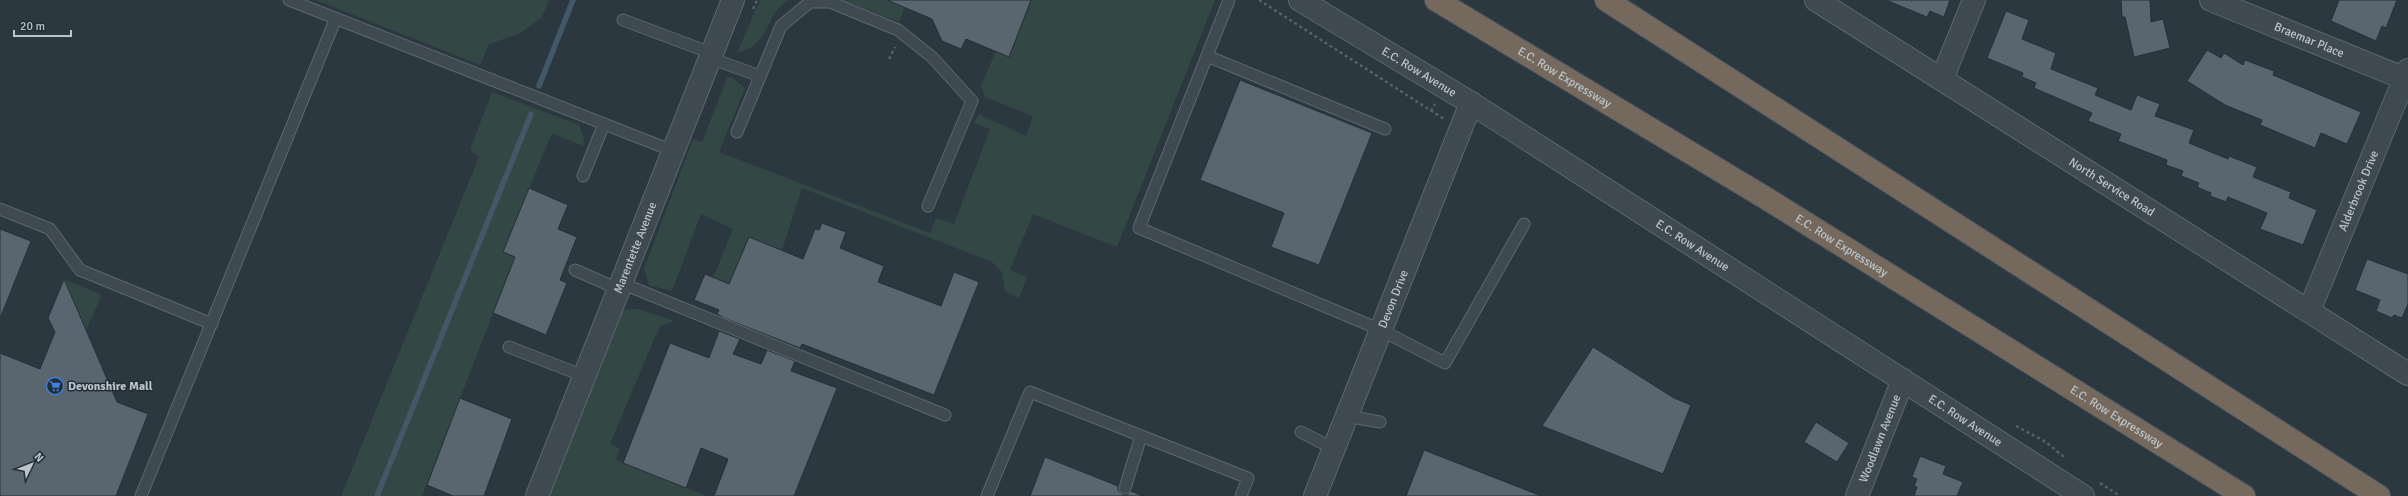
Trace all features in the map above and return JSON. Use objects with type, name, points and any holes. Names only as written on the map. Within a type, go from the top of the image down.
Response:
[{"type":"highway","name":"E.C. Row Expressway","points":[[1436,0],[1764,197],[2244,496]]},
{"type":"highway","points":[[1606,0],[2379,496]]},
{"type":"street","name":"Marentette Avenue","points":[[537,496],[733,0]]},
{"type":"street","name":"E.C. Row Avenue","points":[[1300,0],[1471,103],[2083,496]]},
{"type":"street","name":"North Service Road","points":[[1816,0],[2408,374]]},
{"type":"street","points":[[1942,79],[1974,0]]},
{"type":"street","name":"Braemar Place","points":[[2211,0],[2407,76]]},
{"type":"street","name":"Alderbrook Drive","points":[[2309,311],[2407,76]]},
{"type":"street","name":"Devon Drive","points":[[1315,496],[1471,103]]},
{"type":"street","name":"Woodlawn Avenue","points":[[1857,496],[1903,380]]},
{"type":"lane","points":[[290,0],[673,151]]},
{"type":"lane","points":[[1230,0],[1139,228],[1381,330],[1445,363],[1524,224]]},
{"type":"lane","points":[[737,132],[781,26],[810,2],[830,2],[898,30],[932,57],[972,101],[928,206]]},
{"type":"lane","points":[[142,496],[336,18]]},
{"type":"lane","points":[[623,20],[760,76]]},
{"type":"lane","points":[[1207,56],[1385,129]]},
{"type":"lane","points":[[583,176],[604,124]]},
{"type":"lane","points":[[0,209],[50,229],[80,270],[212,324]]},
{"type":"lane","points":[[575,270],[620,286],[945,415]]},
{"type":"lane","points":[[509,347],[584,376]]},
{"type":"lane","points":[[987,496],[1030,392],[1248,478],[1241,496]]},
{"type":"lane","points":[[1347,416],[1380,422]]},
{"type":"lane","points":[[1300,432],[1334,449]]},
{"type":"lane","points":[[1125,488],[1141,436]]},
{"type":"path","points":[[1259,0],[1446,121]]},
{"type":"path","points":[[890,59],[896,45]]},
{"type":"green space","points":[[316,0],[549,0],[542,17],[521,33],[489,44],[480,65]]},
{"type":"green space","points":[[760,0],[789,0],[780,7],[757,43],[748,49],[737,53]]},
{"type":"green space","points":[[842,0],[908,0],[899,22]]},
{"type":"green space","points":[[1031,0],[1215,0],[1117,247],[1033,214],[1010,270],[1027,277],[1019,298],[1005,291],[1002,272],[992,262],[802,188],[782,250],[749,237],[729,284],[713,278],[733,229],[701,214],[672,291],[649,285],[644,269],[693,139],[702,142],[727,78],[731,77],[745,88],[719,152],[930,233],[936,218],[954,224],[990,129],[974,123],[979,114],[1026,136],[1033,116],[985,97],[981,86],[996,51],[1009,56]]},
{"type":"green space","points":[[492,92],[579,125],[584,139],[583,146],[552,133],[503,251],[515,257],[422,496],[341,496],[479,157],[470,150]]},
{"type":"green space","points":[[64,279],[102,295],[86,330]]},
{"type":"green space","points":[[638,309],[674,321],[661,326],[655,337],[610,444],[620,449],[616,460],[707,496],[546,496],[619,310]]},
{"type":"building","points":[[887,0],[1031,0],[1009,57],[966,39],[961,49],[942,41],[932,19]]},
{"type":"building","points":[[1886,0],[1950,0],[1944,17],[1930,11],[1927,17]]},
{"type":"building","points":[[2121,0],[2150,0],[2151,22],[2163,19],[2170,48],[2134,57],[2125,17],[2122,17]]},
{"type":"building","points":[[2339,0],[2397,0],[2386,28],[2382,26],[2376,41],[2331,21]]},
{"type":"building","points":[[2006,11],[2029,20],[2022,39],[2056,53],[2051,69],[2098,88],[2095,95],[2131,110],[2137,95],[2160,104],[2155,116],[2194,130],[2189,143],[2228,159],[2229,156],[2257,167],[2253,177],[2291,192],[2289,198],[2317,210],[2303,245],[2260,229],[2267,213],[2228,197],[2226,202],[2210,196],[2211,193],[2197,187],[2199,183],[2181,176],[2183,171],[2166,165],[2167,160],[2118,141],[2121,134],[2088,121],[2092,113],[2034,88],[2036,83],[2022,77],[2023,73],[1987,58]]},
{"type":"building","points":[[2207,50],[2221,58],[2224,53],[2243,65],[2245,60],[2274,71],[2273,75],[2361,112],[2347,144],[2321,133],[2315,148],[2260,125],[2262,120],[2225,105],[2187,81]]},
{"type":"building","points":[[1240,80],[1372,133],[1319,265],[1271,247],[1284,213],[1200,180]]},
{"type":"building","points":[[529,188],[568,205],[558,229],[577,237],[560,280],[567,283],[546,335],[493,313],[515,257],[503,252]]},
{"type":"building","points":[[822,223],[846,232],[840,248],[884,266],[878,282],[941,306],[954,272],[979,282],[934,395],[802,344],[800,348],[724,318],[717,314],[719,310],[694,300],[705,274],[729,284],[749,237],[803,259],[815,229],[819,230]]},
{"type":"building","points":[[0,229],[31,241],[1,316],[0,316]]},
{"type":"building","points":[[2367,259],[2408,274],[2408,304],[2402,318],[2394,315],[2392,318],[2376,311],[2380,300],[2355,290]]},
{"type":"building","name":"Devonshire Mall","points":[[64,279],[117,402],[148,414],[116,496],[0,496],[0,353],[40,369],[55,332],[48,318]]},
{"type":"building","points":[[719,331],[740,339],[733,354],[761,364],[767,350],[795,361],[791,371],[837,388],[794,496],[714,496],[728,459],[701,448],[686,488],[623,463],[670,343],[709,358]]},
{"type":"building","points":[[1593,347],[1674,398],[1691,405],[1663,474],[1542,426]]},
{"type":"building","points":[[460,398],[512,419],[484,496],[453,496],[427,485]]},
{"type":"building","points":[[1816,422],[1849,443],[1837,462],[1804,442]]},
{"type":"building","points":[[1424,450],[1539,495],[1539,496],[1406,496]]},
{"type":"building","points":[[1920,456],[1946,466],[1943,474],[1963,482],[1957,496],[1914,496],[1917,487],[1914,486],[1917,479],[1912,477]]},
{"type":"building","points":[[1045,457],[1118,486],[1118,490],[1123,495],[1127,495],[1131,491],[1143,496],[1030,496]]},
{"type":"waterway","points":[[539,86],[573,0]]},
{"type":"waterway","points":[[377,496],[531,114]]},
{"type":"place","name":"Devonshire Mall","points":[[55,386]]}]
